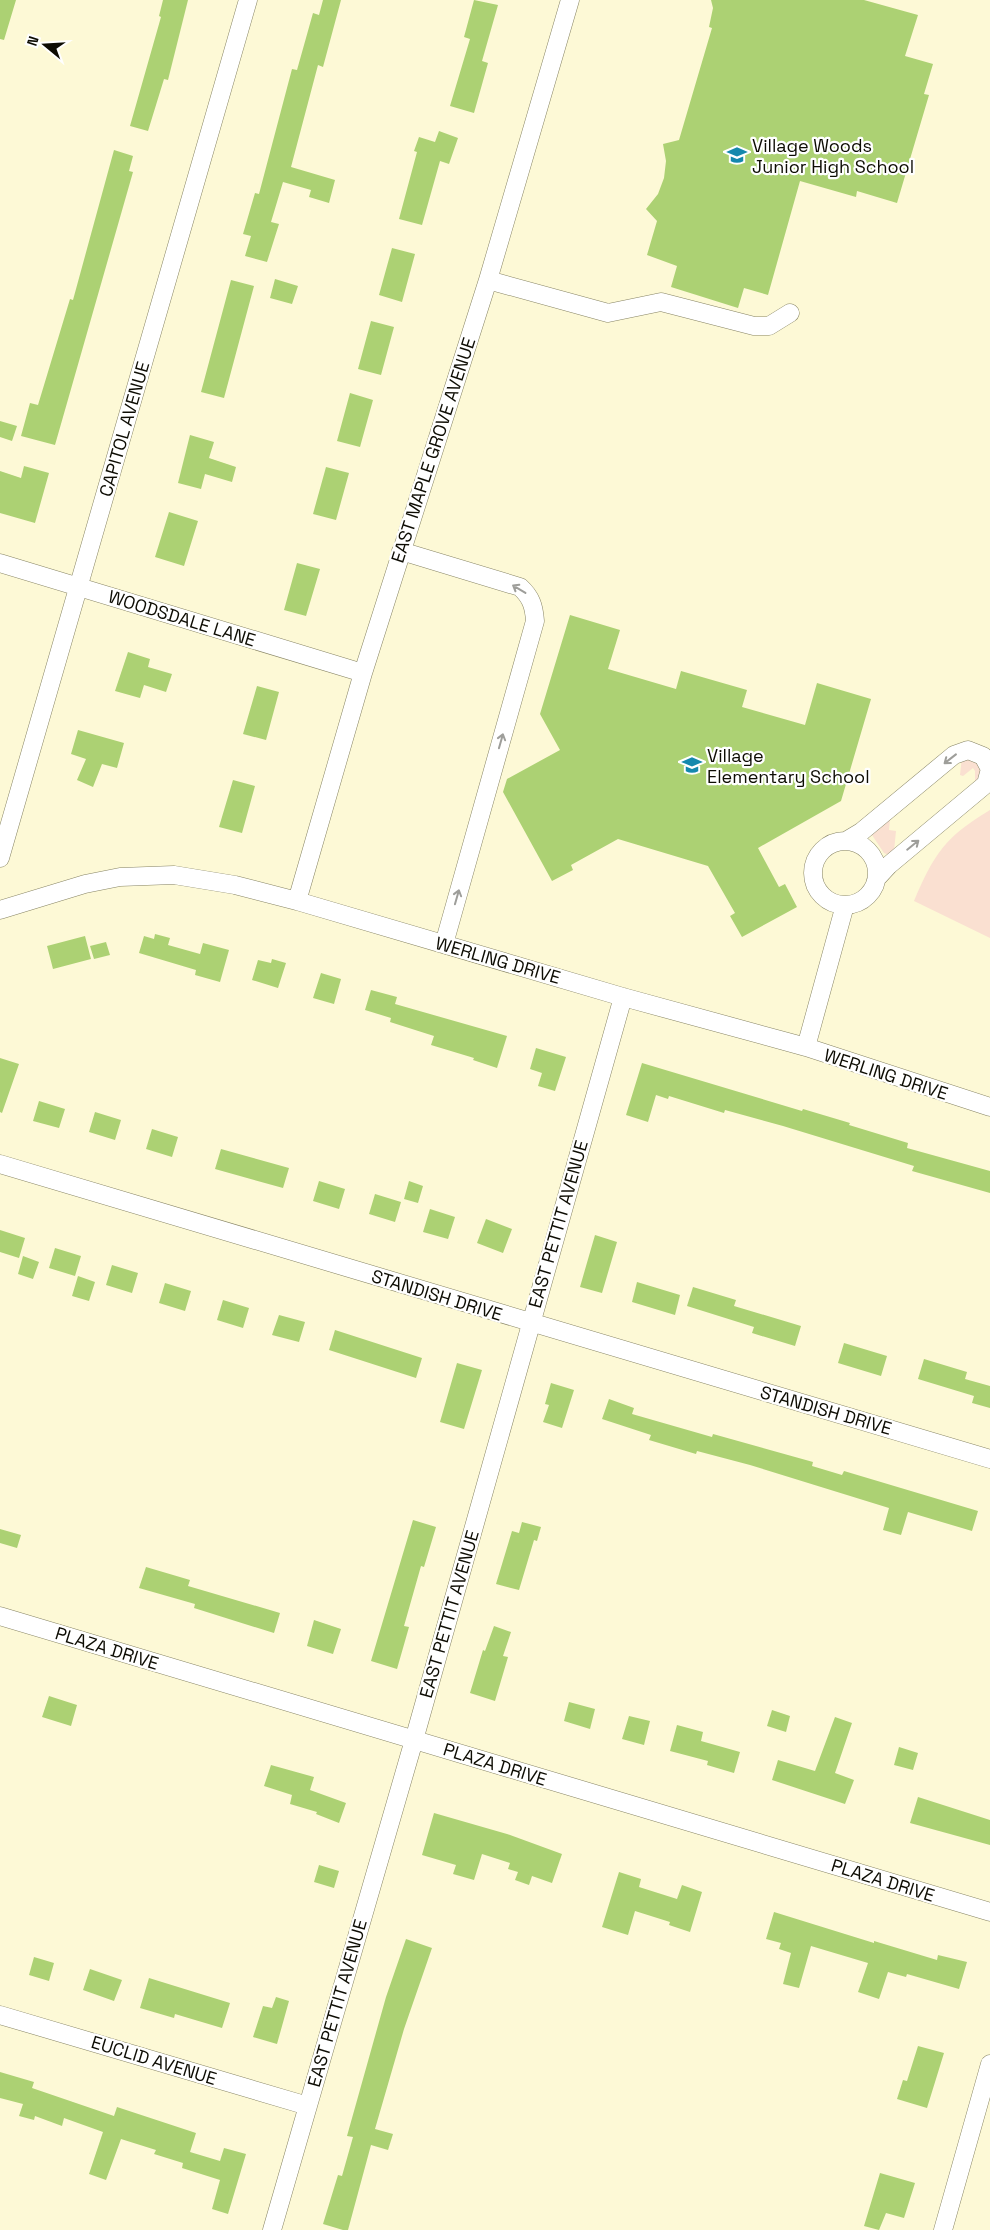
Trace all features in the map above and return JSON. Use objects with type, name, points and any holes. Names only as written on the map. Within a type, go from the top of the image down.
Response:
[{"type":"street","name":"CAPITOL AVENUE","points":[[0,858],[248,0]]},
{"type":"street","name":"EAST MAPLE GROVE AVENUE","points":[[298,900],[363,673],[400,551],[488,280],[570,0]]},
{"type":"street","points":[[488,280],[608,312],[661,302],[754,326],[769,326],[790,313]]},
{"type":"street","points":[[400,551],[520,587],[529,596],[534,607],[535,621],[444,944]]},
{"type":"street","name":"WOODSDALE LANE","points":[[0,563],[363,673]]},
{"type":"street","points":[[846,841],[861,832],[954,755],[968,750],[983,756],[990,769],[986,784],[889,865],[877,878],[873,889],[866,897],[856,903],[845,905],[834,903],[824,897],[814,879],[814,868],[818,857],[824,849],[834,843],[846,841],[857,843],[866,849],[876,867],[877,878]]},
{"type":"street","name":"WERLING DRIVE","points":[[0,910],[85,884],[120,877],[147,875],[201,878],[298,900],[623,997],[806,1047],[990,1108]]},
{"type":"street","points":[[806,1047],[845,905]]},
{"type":"street","name":"EAST PETTIT AVENUE","points":[[272,2230],[414,1740],[623,997]]},
{"type":"street","name":"STANDISH DRIVE","points":[[0,1164],[530,1323],[990,1458]]},
{"type":"street","name":"PLAZA DRIVE","points":[[0,1616],[990,1912]]},
{"type":"street","name":"EUCLID AVENUE","points":[[0,2015],[308,2106]]},
{"type":"street","points":[[943,2230],[990,2064]]},
{"type":"shaded area","points":[[962,757],[978,760],[983,776],[975,784],[975,771],[973,768],[963,776],[960,775]]},
{"type":"shaded area","points":[[990,810],[990,938],[914,901],[935,859],[951,838]]},
{"type":"shaded area","points":[[890,819],[889,830],[896,831],[894,851],[889,855],[884,853],[872,832]]},
{"type":"building","points":[[0,0],[16,0],[4,40],[0,39]]},
{"type":"building","points":[[163,0],[188,0],[168,80],[164,79],[148,131],[130,126],[161,17],[159,16]]},
{"type":"building","points":[[323,0],[341,0],[323,67],[318,65],[291,167],[335,180],[329,203],[309,197],[311,190],[283,182],[271,222],[279,224],[267,262],[245,256],[251,236],[243,234],[255,193],[259,194],[292,69],[297,70],[313,13],[319,15]]},
{"type":"building","points":[[474,0],[498,5],[482,61],[488,63],[474,113],[450,106],[470,39],[464,37]]},
{"type":"building","name":"Village Woods Junior High School","points":[[711,0],[864,0],[918,15],[905,56],[933,64],[924,94],[929,95],[897,203],[857,191],[856,197],[800,181],[768,295],[744,288],[738,308],[671,287],[677,266],[647,255],[657,221],[646,209],[658,194],[664,178],[666,161],[663,144],[679,140],[712,28],[709,27],[713,8]]},
{"type":"building","points":[[439,131],[458,138],[449,164],[440,161],[422,225],[399,219],[417,152],[414,151],[419,137],[435,142]]},
{"type":"building","points":[[114,150],[133,156],[129,171],[133,172],[55,445],[21,436],[30,403],[38,405],[70,299],[73,300]]},
{"type":"building","points":[[392,248],[415,254],[402,302],[379,295]]},
{"type":"building","points":[[275,279],[298,286],[292,304],[270,298]]},
{"type":"building","points":[[231,280],[254,286],[224,398],[201,392]]},
{"type":"building","points":[[371,321],[394,327],[381,375],[358,369]]},
{"type":"building","points":[[350,393],[373,400],[360,447],[337,441]]},
{"type":"building","points":[[0,421],[17,426],[12,441],[0,437]]},
{"type":"building","points":[[190,435],[214,442],[209,458],[236,467],[232,482],[205,474],[201,489],[178,483]]},
{"type":"building","points":[[24,466],[49,473],[35,523],[0,513],[0,471],[21,478]]},
{"type":"building","points":[[326,467],[349,473],[336,520],[313,514]]},
{"type":"building","points":[[169,512],[198,521],[184,566],[155,557]]},
{"type":"building","points":[[297,563],[320,569],[306,616],[284,610]]},
{"type":"building","name":"Village Elementary School","points":[[570,615],[620,630],[608,669],[676,689],[681,671],[747,690],[742,707],[805,725],[817,683],[871,699],[841,801],[758,848],[779,887],[785,884],[797,907],[742,937],[730,916],[735,913],[708,866],[618,839],[571,865],[573,870],[552,881],[503,792],[507,779],[560,750],[540,714]]},
{"type":"building","points":[[128,652],[150,659],[148,667],[172,674],[166,692],[144,685],[140,698],[115,691]]},
{"type":"building","points":[[257,686],[279,692],[266,740],[243,734]]},
{"type":"building","points":[[78,730],[124,743],[117,768],[102,764],[93,787],[77,780],[86,759],[71,754]]},
{"type":"building","points":[[233,780],[255,786],[242,833],[219,827]]},
{"type":"building","points":[[155,934],[170,938],[168,945],[200,954],[203,943],[229,950],[220,982],[195,975],[196,970],[139,953],[144,936],[154,939]]},
{"type":"building","points":[[85,936],[91,959],[53,969],[47,946]]},
{"type":"building","points":[[106,942],[110,955],[94,959],[90,946]]},
{"type":"building","points":[[272,959],[286,963],[278,988],[252,980],[258,960],[271,963]]},
{"type":"building","points":[[321,973],[341,979],[334,1004],[313,998]]},
{"type":"building","points":[[371,990],[397,997],[395,1004],[507,1036],[497,1068],[473,1060],[474,1058],[431,1045],[434,1036],[390,1022],[391,1018],[365,1010]]},
{"type":"building","points":[[536,1048],[566,1057],[555,1091],[538,1086],[542,1073],[530,1069]]},
{"type":"building","points":[[0,1058],[19,1064],[2,1113],[0,1112]]},
{"type":"building","points":[[642,1063],[802,1111],[803,1109],[850,1123],[849,1125],[908,1143],[907,1148],[990,1171],[990,1193],[912,1171],[914,1166],[783,1126],[725,1110],[724,1113],[669,1096],[668,1099],[656,1095],[648,1122],[626,1115]]},
{"type":"building","points":[[39,1101],[65,1109],[59,1128],[33,1121]]},
{"type":"building","points":[[95,1112],[121,1120],[115,1140],[89,1132]]},
{"type":"building","points":[[152,1129],[178,1137],[172,1157],[146,1149]]},
{"type":"building","points":[[221,1149],[289,1168],[283,1188],[215,1169]]},
{"type":"building","points":[[319,1181],[345,1189],[339,1209],[313,1201]]},
{"type":"building","points":[[409,1181],[423,1186],[418,1203],[404,1199]]},
{"type":"building","points":[[375,1194],[401,1202],[395,1222],[369,1214]]},
{"type":"building","points":[[430,1209],[455,1217],[448,1239],[423,1232]]},
{"type":"building","points":[[486,1219],[512,1229],[503,1253],[477,1243]]},
{"type":"building","points":[[0,1230],[25,1238],[19,1258],[0,1252]]},
{"type":"building","points":[[595,1235],[617,1242],[602,1293],[580,1287]]},
{"type":"building","points":[[55,1248],[81,1256],[75,1276],[49,1268]]},
{"type":"building","points":[[23,1256],[39,1262],[33,1279],[18,1274]]},
{"type":"building","points":[[112,1265],[138,1273],[132,1293],[106,1285]]},
{"type":"building","points":[[78,1276],[95,1282],[89,1301],[72,1296]]},
{"type":"building","points":[[637,1282],[680,1295],[675,1315],[632,1302]]},
{"type":"building","points":[[165,1283],[191,1291],[185,1311],[159,1303]]},
{"type":"building","points":[[693,1287],[736,1300],[734,1306],[801,1326],[795,1346],[752,1333],[754,1327],[687,1306]]},
{"type":"building","points":[[223,1300],[249,1308],[243,1328],[217,1320]]},
{"type":"building","points":[[279,1315],[305,1322],[299,1342],[272,1335]]},
{"type":"building","points":[[335,1330],[422,1358],[416,1378],[329,1350]]},
{"type":"building","points":[[844,1343],[887,1356],[881,1376],[838,1363]]},
{"type":"building","points":[[924,1359],[967,1372],[965,1379],[990,1386],[990,1408],[972,1403],[974,1396],[918,1379]]},
{"type":"building","points":[[457,1363],[482,1370],[464,1429],[440,1422]]},
{"type":"building","points":[[551,1383],[574,1390],[562,1428],[543,1422],[549,1405],[545,1404]]},
{"type":"building","points":[[609,1399],[634,1408],[632,1414],[712,1437],[713,1434],[813,1462],[812,1466],[842,1475],[844,1471],[978,1511],[972,1531],[908,1512],[901,1535],[883,1530],[889,1508],[750,1465],[697,1451],[696,1454],[649,1440],[651,1435],[602,1419]]},
{"type":"building","points":[[413,1520],[436,1527],[424,1567],[421,1566],[404,1626],[409,1627],[397,1669],[371,1661]]},
{"type":"building","points":[[522,1522],[541,1527],[537,1541],[534,1540],[519,1590],[496,1584],[512,1531],[519,1533]]},
{"type":"building","points":[[0,1529],[21,1535],[17,1548],[0,1543]]},
{"type":"building","points":[[146,1567],[190,1580],[188,1586],[280,1613],[274,1633],[194,1608],[195,1604],[139,1588]]},
{"type":"building","points":[[314,1620],[341,1629],[333,1654],[307,1646]]},
{"type":"building","points":[[494,1626],[511,1632],[503,1656],[508,1657],[495,1701],[470,1693],[483,1650],[485,1651]]},
{"type":"building","points":[[49,1696],[77,1705],[71,1726],[42,1717]]},
{"type":"building","points":[[569,1702],[595,1709],[590,1729],[564,1721]]},
{"type":"building","points":[[772,1710],[790,1716],[786,1732],[767,1726]]},
{"type":"building","points":[[629,1716],[650,1721],[644,1745],[622,1739]]},
{"type":"building","points":[[835,1717],[852,1723],[835,1773],[854,1780],[845,1804],[772,1780],[778,1760],[815,1771]]},
{"type":"building","points":[[677,1725],[703,1732],[701,1741],[740,1752],[734,1773],[707,1765],[708,1761],[670,1751]]},
{"type":"building","points":[[899,1747],[918,1753],[913,1770],[894,1765]]},
{"type":"building","points":[[271,1765],[314,1777],[310,1790],[346,1803],[339,1823],[316,1814],[317,1812],[290,1804],[292,1795],[264,1786]]},
{"type":"building","points":[[918,1797],[990,1820],[990,1845],[910,1823]]},
{"type":"building","points":[[434,1813],[507,1834],[562,1854],[552,1883],[532,1876],[529,1885],[515,1880],[518,1872],[508,1869],[510,1863],[482,1854],[474,1880],[453,1874],[456,1865],[422,1855]]},
{"type":"building","points":[[319,1865],[339,1871],[334,1888],[314,1882]]},
{"type":"building","points":[[619,1872],[641,1879],[639,1887],[677,1899],[682,1885],[702,1892],[690,1932],[669,1925],[670,1922],[635,1911],[628,1935],[602,1927]]},
{"type":"building","points":[[774,1912],[937,1960],[938,1955],[967,1962],[959,1989],[907,1974],[906,1977],[888,1972],[879,1999],[858,1992],[868,1963],[811,1946],[799,1988],[783,1984],[791,1953],[779,1949],[781,1943],[766,1939]]},
{"type":"building","points":[[406,1939],[432,1948],[404,2029],[375,2129],[393,2134],[388,2150],[371,2145],[348,2230],[343,2230],[323,2224],[338,2175],[342,2176],[353,2137],[347,2136],[386,1997]]},
{"type":"building","points":[[34,1957],[54,1963],[49,1981],[29,1975]]},
{"type":"building","points":[[90,1969],[122,1980],[114,2001],[83,1990]]},
{"type":"building","points":[[149,1978],[230,2003],[222,2028],[175,2014],[174,2018],[140,2008]]},
{"type":"building","points":[[276,1997],[289,2001],[277,2044],[253,2037],[263,2006],[272,2008]]},
{"type":"building","points":[[918,2046],[944,2053],[927,2108],[897,2099],[903,2080],[907,2081]]},
{"type":"building","points":[[0,2072],[34,2082],[32,2088],[114,2116],[117,2107],[196,2133],[190,2152],[220,2161],[224,2148],[246,2154],[228,2214],[212,2209],[220,2180],[182,2168],[183,2163],[154,2154],[156,2150],[121,2139],[106,2180],[89,2174],[103,2132],[64,2118],[62,2126],[35,2116],[34,2120],[19,2116],[23,2104],[0,2098]]},
{"type":"building","points":[[880,2173],[915,2183],[904,2218],[886,2213],[879,2230],[864,2226]]},
{"type":"place","name":"Village Woods Junior High School","points":[[737,155]]},
{"type":"place","name":"Village Elementary School","points":[[692,765]]}]
